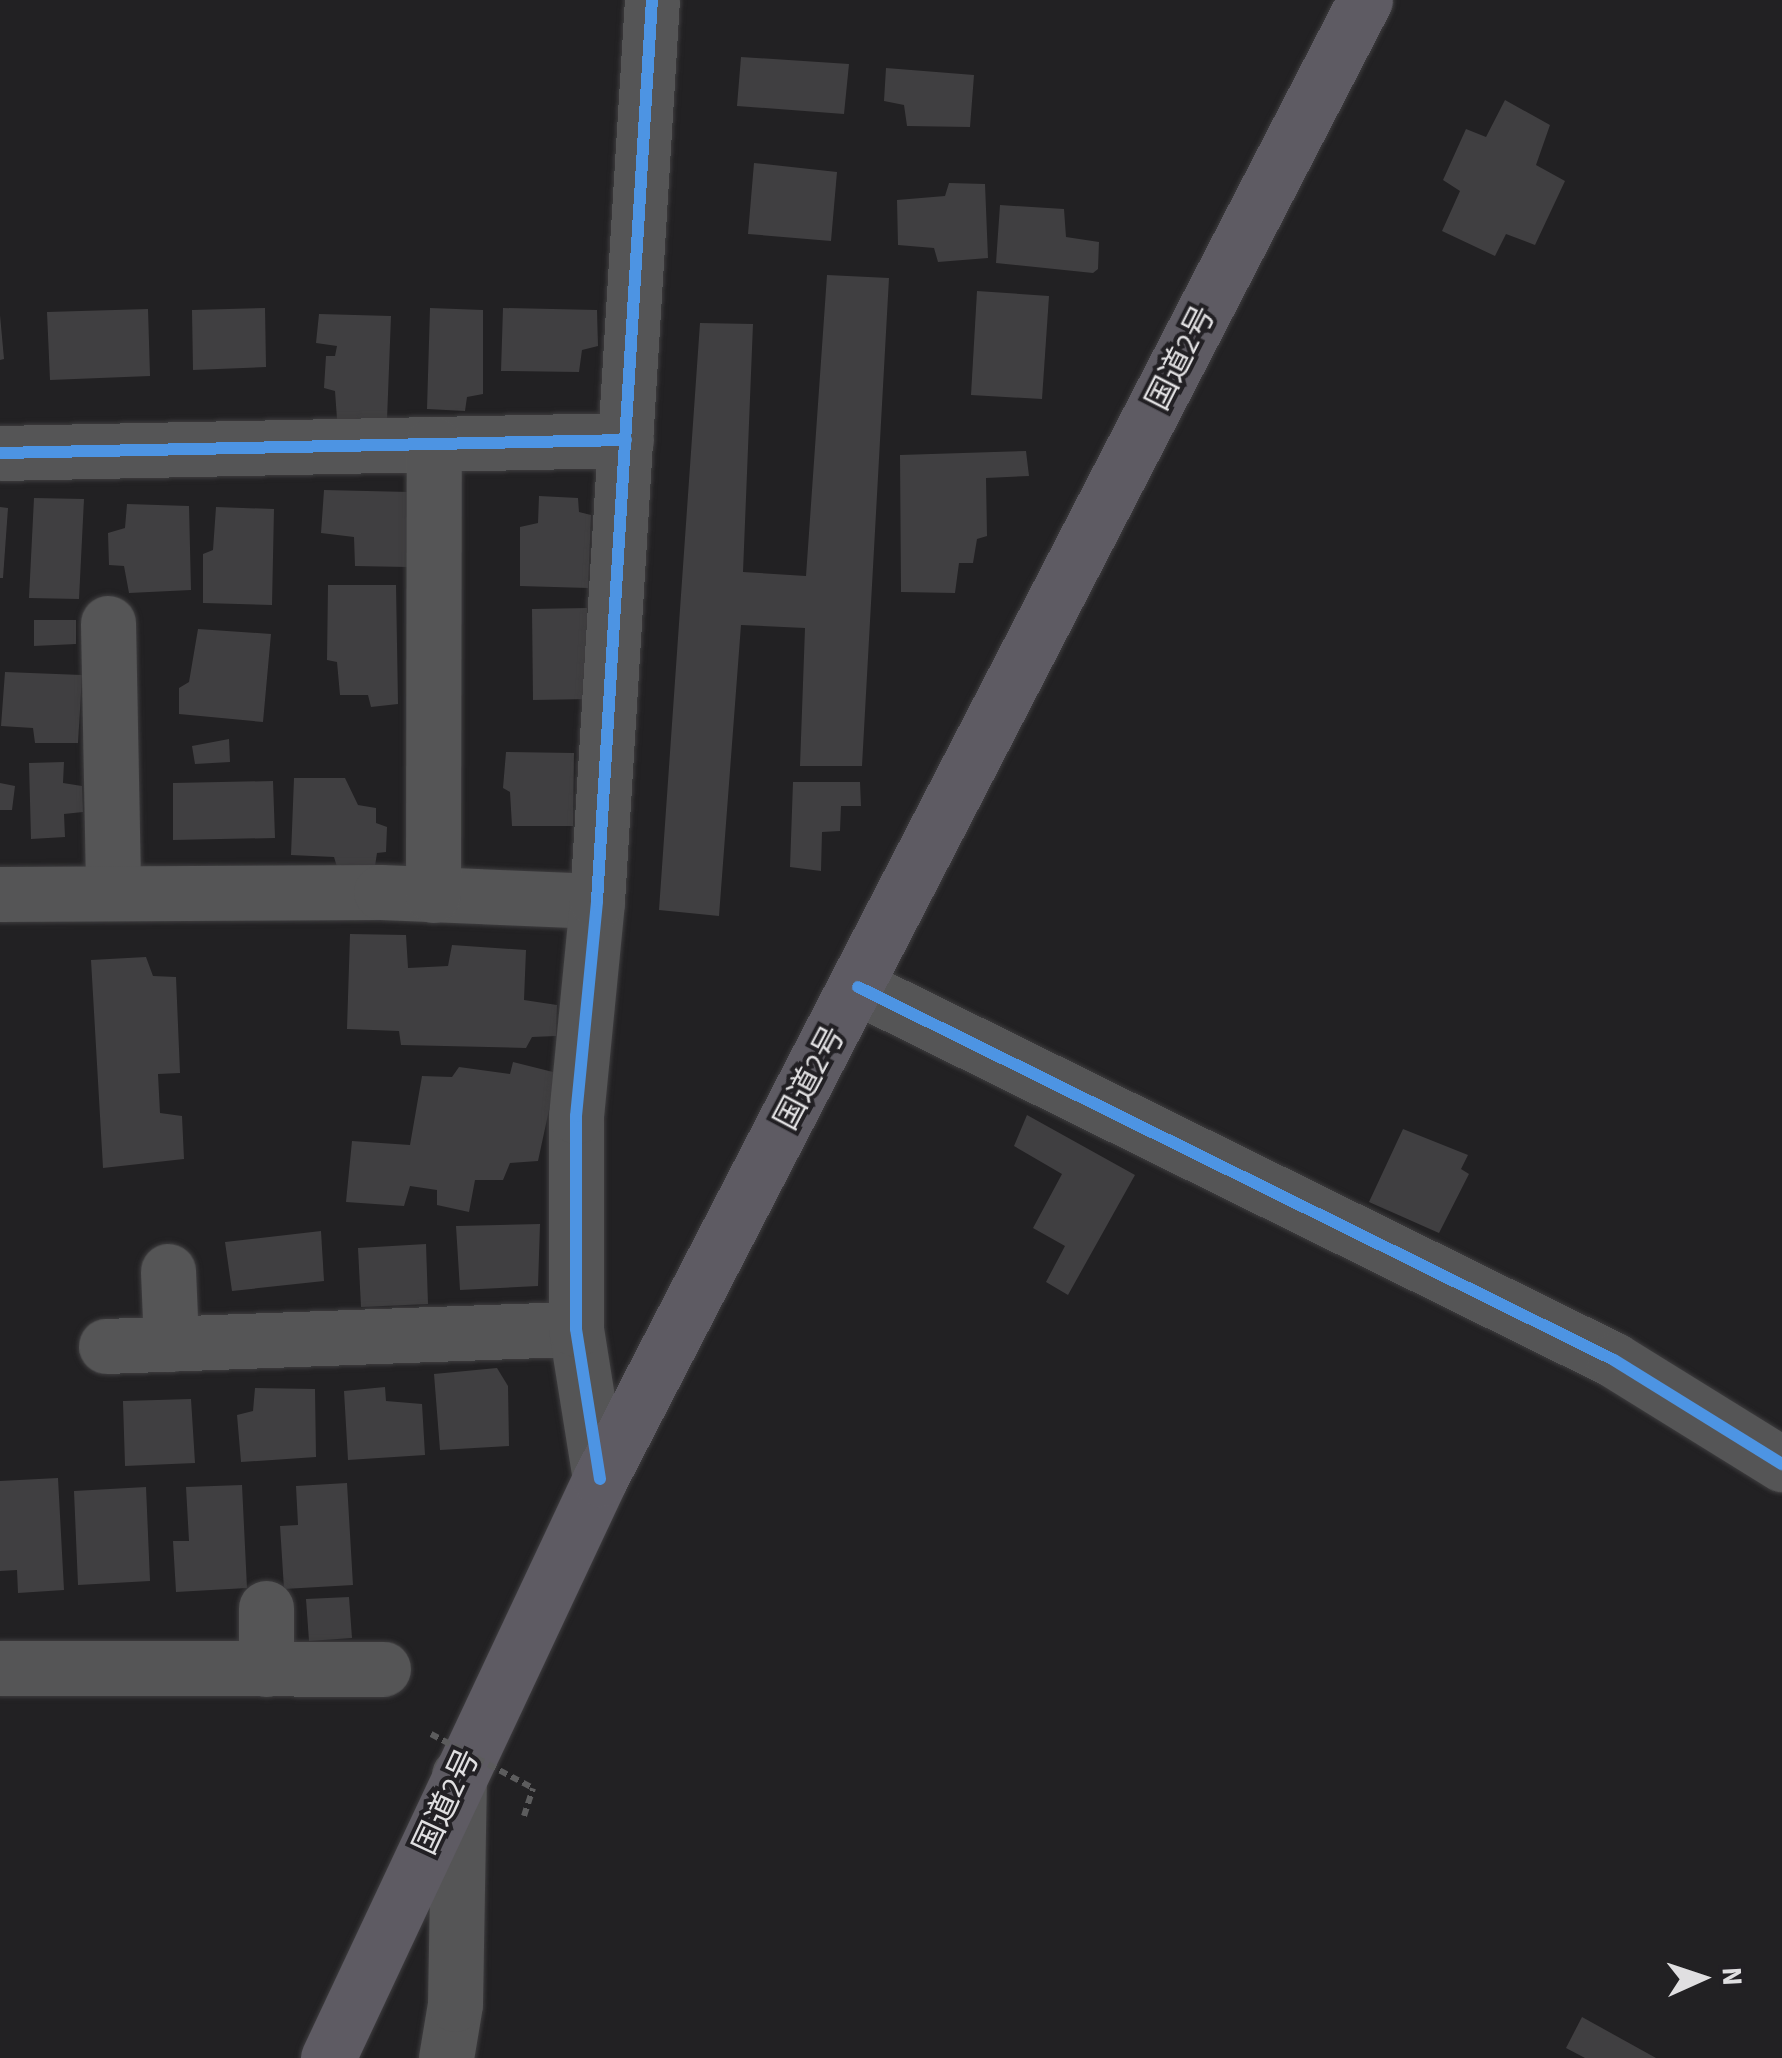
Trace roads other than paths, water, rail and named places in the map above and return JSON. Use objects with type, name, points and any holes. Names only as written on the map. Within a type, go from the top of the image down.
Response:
[{"type":"highway","name":"国道2号","points":[[328,2058],[445,1754],[600,1479],[1365,0]]},
{"type":"street","points":[[600,1479],[576,1329],[576,1116],[597,902],[652,0]]},
{"type":"street","points":[[0,453],[626,440]]},
{"type":"street","points":[[433,894],[434,444]]},
{"type":"street","points":[[108,623],[113,893]]},
{"type":"street","points":[[0,894],[433,894],[597,902]]},
{"type":"street","points":[[858,986],[1614,1360],[1782,1464]]},
{"type":"street","points":[[168,1271],[171,1344]]},
{"type":"street","points":[[106,1346],[576,1329]]},
{"type":"street","points":[[266,1608],[266,1669]]},
{"type":"street","points":[[0,1668],[384,1669]]},
{"type":"street","points":[[445,1754],[455,2004],[446,2058]]}]
